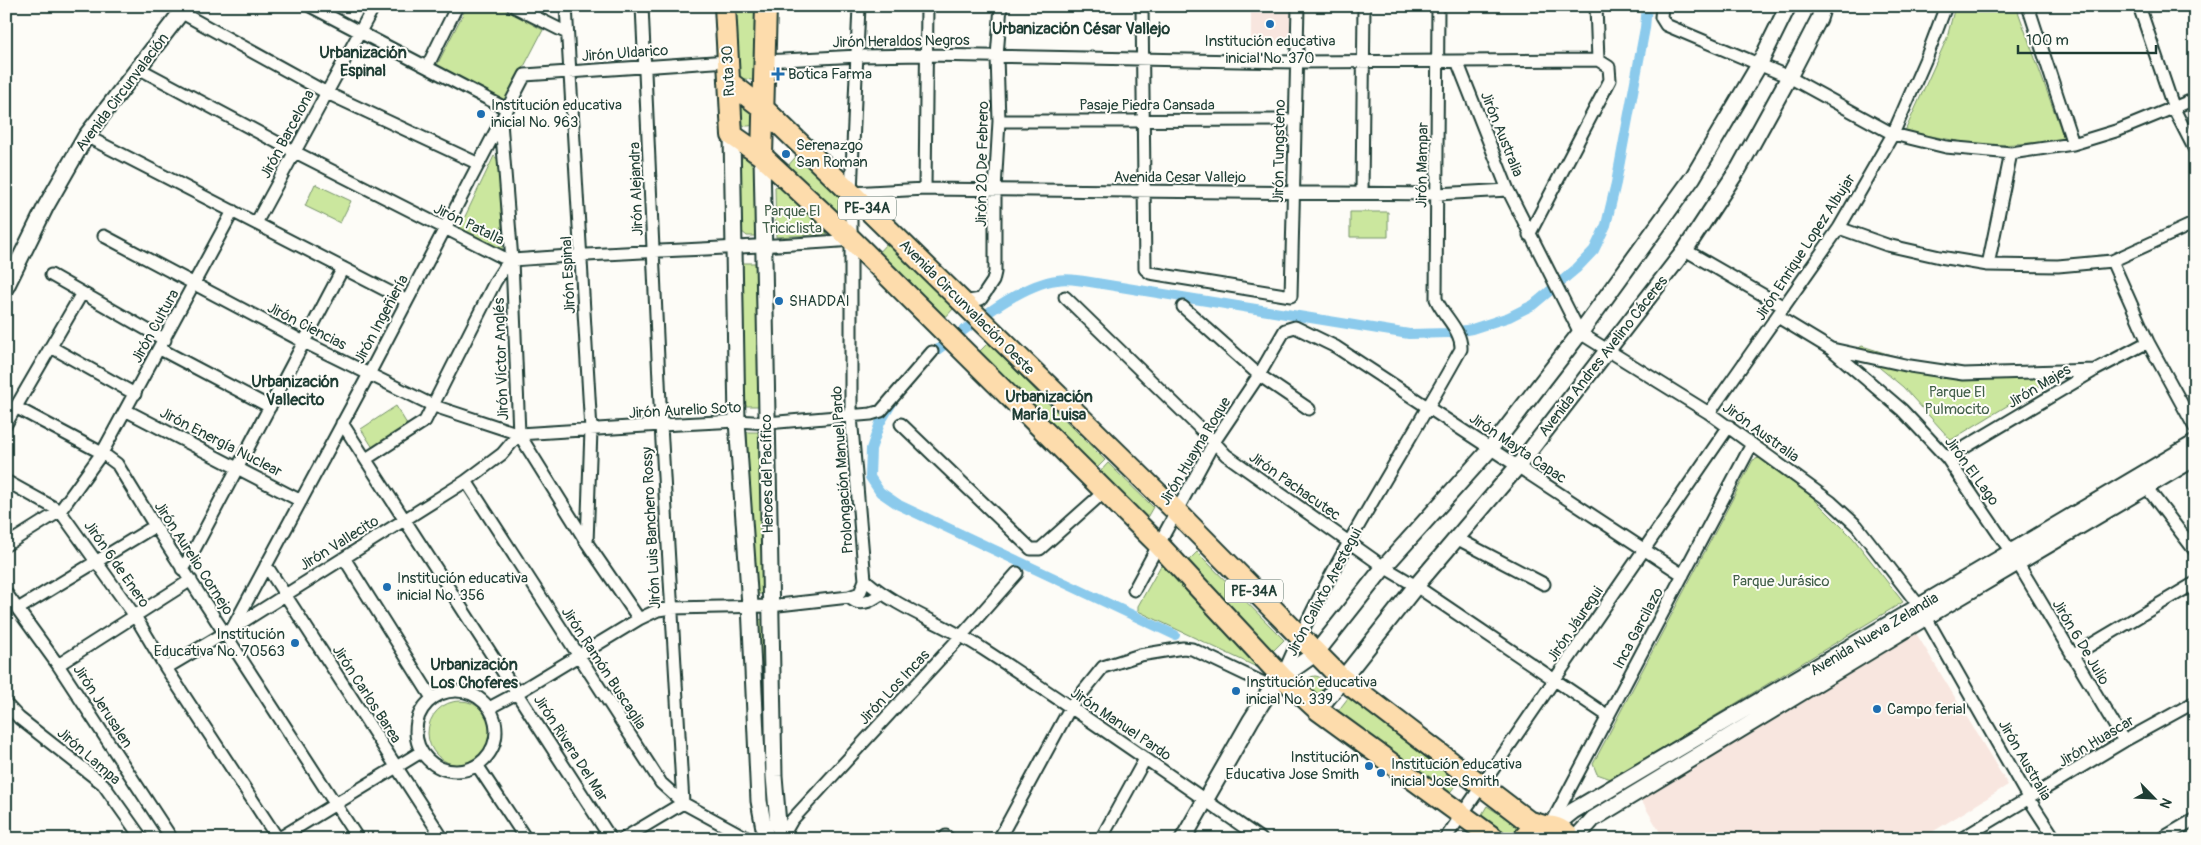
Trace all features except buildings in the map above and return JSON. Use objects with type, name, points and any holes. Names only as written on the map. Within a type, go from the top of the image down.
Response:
[{"type":"highway","name":"Ruta 30","points":[[725,6],[732,135]]},
{"type":"highway","points":[[764,109],[766,6]]},
{"type":"highway","name":"Avenida Circunvalación Oeste","points":[[729,82],[764,109],[851,193],[1176,511],[1342,678],[1528,821],[1563,831],[1571,839]]},
{"type":"highway","name":"Heroes del Pacífico","points":[[762,156],[764,109]]},
{"type":"highway","name":"PE-34A","points":[[732,135],[762,156],[852,240],[1158,544],[1277,682],[1495,839]]},
{"type":"highway","points":[[1523,839],[1532,830],[1549,826]]},
{"type":"main road","points":[[1277,682],[1316,653],[1384,567],[1491,448],[1580,333],[1693,176],[1759,65],[1788,6]]},
{"type":"main road","name":"Avenida Andres Avelino Cáceres","points":[[1318,710],[1416,586],[1518,466],[1685,250],[1739,168],[1819,19],[1822,6]]},
{"type":"main road","name":"Avenida Circunvalación","points":[[6,287],[46,206],[86,136],[184,10]]},
{"type":"main road","name":"Heroes del Pacífico","points":[[732,135],[737,421],[750,605],[759,801],[763,838]]},
{"type":"main road","name":"Heroes del Pacífico","points":[[762,156],[774,776],[783,832]]},
{"type":"main road","name":"Avenida Nueva Zelandia","points":[[1575,839],[1593,819],[1825,671],[2014,558],[2195,443]]},
{"type":"main road","name":"Avenida Nueva Zelandia","points":[[2014,558],[2147,488],[2195,458]]},
{"type":"main road","name":"Avenida Nueva Zelandia","points":[[1549,826],[1825,671]]},
{"type":"main road","name":"Jirón Calixto Arestegui","points":[[1183,839],[1251,720],[1277,682]]},
{"type":"street","points":[[310,6],[508,109]]},
{"type":"street","name":"Jirón Barcelona","points":[[256,223],[374,6]]},
{"type":"street","points":[[427,67],[457,6]]},
{"type":"street","points":[[513,6],[567,33]]},
{"type":"street","name":"Jirón Espinal","points":[[566,6],[591,430],[587,543]]},
{"type":"street","name":"Jirón Alejandra","points":[[642,6],[653,251]]},
{"type":"street","name":"Prolongación Manuel Pardo","points":[[859,6],[851,193],[851,416],[865,580]]},
{"type":"street","points":[[925,189],[927,6]]},
{"type":"street","name":"Jirón 20 De Febrero","points":[[966,306],[981,299],[993,281],[995,272],[995,190],[999,121],[997,56],[1001,6]]},
{"type":"street","points":[[1142,6],[1143,192]]},
{"type":"street","name":"Jirón Tungsteno","points":[[1143,192],[1144,266],[1150,273],[1291,296],[1298,6]]},
{"type":"street","points":[[1362,192],[1364,6]]},
{"type":"street","name":"Jirón Mampar","points":[[1438,6],[1436,299],[1443,313],[1450,320],[1461,343]]},
{"type":"street","points":[[1529,235],[1610,80],[1609,67],[1598,60],[1596,6]]},
{"type":"street","points":[[1662,6],[1660,17],[1662,22],[1789,77],[1893,134],[1946,147],[2011,153],[2073,144],[2174,109],[2195,99]]},
{"type":"street","name":"Jirón Enrique Lopez Albujar","points":[[1709,413],[1839,228],[1893,134],[1928,56],[1946,6]]},
{"type":"street","points":[[2028,6],[2073,144]]},
{"type":"street","points":[[2139,6],[2174,109],[2195,150]]},
{"type":"street","points":[[184,10],[326,93],[479,164]]},
{"type":"street","name":"Jirón Heraldos Negros","points":[[765,61],[858,56],[926,55],[1296,62],[1598,60]]},
{"type":"street","name":"Jirón Uldarico","points":[[525,75],[728,61]]},
{"type":"street","name":"Jirón Australia","points":[[1457,61],[1508,190],[1580,333],[1728,426],[1831,502],[1857,526],[1923,612],[2029,799],[2055,839]]},
{"type":"street","name":"Jirón Patalla","points":[[138,68],[295,152],[445,229],[512,260],[582,254],[763,248],[852,240]]},
{"type":"street","name":"Jirón Ingeñiería","points":[[229,631],[369,374],[525,75]]},
{"type":"street","name":"Pasaje Piedra Cansada","points":[[999,121],[1295,120]]},
{"type":"street","name":"Jirón Víctor Anglés","points":[[501,122],[512,260],[519,434],[531,450],[587,543],[639,619]]},
{"type":"street","points":[[86,136],[407,301]]},
{"type":"street","points":[[1988,265],[2011,153]]},
{"type":"street","name":"Avenida Cesar Vallejo","points":[[851,193],[925,189],[1437,194],[1508,190]]},
{"type":"street","name":"Jirón Cultura","points":[[60,511],[102,453],[233,212]]},
{"type":"street","points":[[1839,228],[1887,245],[1940,257],[1988,265],[2058,266],[2112,261],[2195,223]]},
{"type":"street","points":[[104,236],[195,284]]},
{"type":"street","name":"Jirón El Lago","points":[[1685,250],[1781,312],[1830,349],[1902,410],[1947,458],[2014,558]]},
{"type":"street","name":"Jirón Luis Banchero Rossy","points":[[653,251],[660,425],[683,803]]},
{"type":"street","points":[[366,459],[421,425],[430,415],[495,282],[512,260]]},
{"type":"street","points":[[2112,261],[2148,342],[2195,428]]},
{"type":"street","points":[[182,569],[238,468],[343,268]]},
{"type":"street","points":[[50,275],[270,408]]},
{"type":"street","name":"Jirón Ciencias","points":[[195,284],[304,342],[434,406],[519,434]]},
{"type":"street","points":[[6,424],[82,293]]},
{"type":"street","name":"Jirón Pachacutec","points":[[1065,297],[1214,442],[1226,456],[1384,567],[1416,586],[1608,716]]},
{"type":"street","points":[[1183,307],[1259,375],[1309,409]]},
{"type":"street","name":"Jirón Mayta Capac","points":[[1285,330],[1295,327],[1336,347],[1682,575]]},
{"type":"street","name":"Jirón Huayna Roque","points":[[1134,590],[1214,442],[1259,375],[1285,330]]},
{"type":"street","name":"Jirón Majes","points":[[1947,458],[2096,370],[2148,342]]},
{"type":"street","name":"Jirón Calixto Arestegui","points":[[1277,682],[1349,542],[1429,407],[1461,349],[1461,343]]},
{"type":"street","points":[[51,347],[135,394]]},
{"type":"street","name":"Jirón El Lago","points":[[1830,349],[1910,366],[1962,374],[2096,370]]},
{"type":"street","name":"Jirón Aurelio Soto","points":[[519,434],[737,421],[766,423],[871,414],[881,411],[932,352]]},
{"type":"street","name":"Jirón Aurelio Cornejo","points":[[17,408],[102,453],[116,464],[182,569],[229,631],[335,805],[358,839]]},
{"type":"street","name":"Jirón Energía Nuclear","points":[[126,411],[301,501]]},
{"type":"street","name":"Jirón Rivera Del Mar","points":[[342,423],[406,519],[611,839]]},
{"type":"street","points":[[901,424],[1031,549],[1040,549],[1105,491]]},
{"type":"street","name":"Jirón Jáuregui","points":[[1445,839],[1728,426]]},
{"type":"street","name":"Jirón Vallecito","points":[[166,668],[229,631],[466,481],[502,454],[519,434]]},
{"type":"street","name":"Inca Garcilazo","points":[[1549,826],[1752,444]]},
{"type":"street","name":"Jirón 6 de Enero","points":[[6,481],[60,511],[135,616],[166,668],[278,839]]},
{"type":"street","name":"Jirón Ramón Buscaglia","points":[[466,481],[661,784],[683,803],[749,839]]},
{"type":"street","points":[[2147,488],[2195,551]]},
{"type":"street","points":[[6,545],[60,511]]},
{"type":"street","points":[[18,609],[98,562],[154,526]]},
{"type":"street","points":[[1456,538],[1544,584]]},
{"type":"street","points":[[344,558],[432,698]]},
{"type":"street","name":"Jirón 6 De Julio","points":[[2014,558],[2124,741]]},
{"type":"street","name":"Jirón Carlos Barea","points":[[266,565],[443,839]]},
{"type":"street","name":"Jirón Los Incas","points":[[763,838],[783,832],[1017,573]]},
{"type":"street","points":[[58,665],[191,580]]},
{"type":"street","points":[[489,708],[579,657],[639,619],[658,610],[750,605],[770,606],[849,597],[860,592],[865,580],[896,604],[962,635]]},
{"type":"street","points":[[2072,656],[2195,584]]},
{"type":"street","name":"Jirón Jerusalen","points":[[6,593],[58,665],[172,839]]},
{"type":"street","points":[[849,597],[855,603],[862,604],[881,594]]},
{"type":"street","name":"Jirón Manuel Pardo","points":[[962,635],[1262,839]]},
{"type":"street","points":[[999,839],[1070,708],[1103,667],[1140,655],[1183,648],[1192,649],[1277,682]]},
{"type":"street","points":[[447,691],[463,691],[477,696],[489,708],[494,719],[496,732],[490,751],[477,765],[462,771],[446,770],[432,764],[421,752],[416,738],[416,723],[422,708],[432,698],[447,691]]},
{"type":"street","name":"Jirón Huascar","points":[[1961,839],[2124,741],[2195,702]]},
{"type":"street","name":"Jirón Lampa","points":[[6,704],[19,718],[103,784],[142,839]]},
{"type":"street","points":[[278,839],[421,752]]},
{"type":"street","points":[[1100,839],[1145,759]]},
{"type":"street","points":[[477,765],[526,839]]},
{"type":"street","points":[[623,839],[683,803]]},
{"type":"street","points":[[2161,839],[2195,819]]},
{"type":"shaded area","name":"Institución educativa inicial No. 370","points":[[1251,6],[1290,6],[1290,41],[1287,44],[1251,43]]},
{"type":"shaded area","name":"Campo ferial","points":[[1916,633],[2008,785],[1921,839],[1664,839],[1641,800]]},
{"type":"green space","points":[[467,6],[498,6],[543,30],[506,101],[437,65]]},
{"type":"green space","points":[[734,6],[755,6],[756,81],[735,77]]},
{"type":"green space","points":[[1955,6],[2016,6],[2065,141],[1983,146],[1905,131],[1947,38]]},
{"type":"green space","points":[[744,105],[755,107],[755,124],[751,126],[743,125],[739,122],[738,109]]},
{"type":"green space","points":[[800,152],[844,198],[838,215],[787,167]]},
{"type":"green space","points":[[494,156],[499,160],[503,250],[459,229]]},
{"type":"green space","points":[[744,157],[757,169],[757,232],[755,236],[747,236],[741,231],[738,160]]},
{"type":"green space","points":[[315,184],[351,201],[340,223],[305,206]]},
{"type":"green space","name":"Parque El Triciclista","points":[[780,184],[827,230],[827,234],[776,237],[775,187]]},
{"type":"green space","points":[[1350,212],[1388,212],[1388,237],[1350,237]]},
{"type":"green space","points":[[887,243],[954,308],[943,320],[876,255]]},
{"type":"green space","points":[[739,263],[758,263],[761,406],[742,406]]},
{"type":"green space","points":[[988,343],[1105,460],[1094,471],[977,354]]},
{"type":"green space","name":"Parque El Pulmocito","points":[[1862,346],[1920,364],[1985,374],[2061,373],[1951,440],[1903,387],[1857,349]]},
{"type":"green space","points":[[396,406],[410,429],[375,451],[361,429]]},
{"type":"green space","points":[[747,432],[760,432],[766,594],[752,594]]},
{"type":"green space","name":"Parque Jurásico","points":[[1762,457],[1811,496],[1853,538],[1903,602],[1611,779],[1597,774],[1593,764],[1753,460]]},
{"type":"green space","points":[[1108,463],[1153,507],[1145,521],[1098,474]]},
{"type":"green space","points":[[1197,552],[1284,640],[1273,651],[1186,563]]},
{"type":"green space","points":[[1164,560],[1265,671],[1138,611],[1138,606]]},
{"type":"green space","points":[[766,619],[772,801],[762,801],[754,620]]},
{"type":"green space","points":[[1311,676],[1319,676],[1324,681],[1322,692],[1311,694],[1306,689],[1306,681]]},
{"type":"green space","points":[[1348,698],[1458,782],[1448,795],[1338,711]]},
{"type":"green space","points":[[460,701],[478,707],[486,715],[492,733],[486,751],[478,759],[460,765],[442,759],[434,751],[428,733],[434,715],[442,707]]},
{"type":"green space","points":[[1487,806],[1521,828],[1514,838],[1481,816]]},
{"type":"waterway","points":[[928,359],[933,353],[976,321],[1009,299],[1025,290],[1064,279],[1409,334],[1449,333],[1472,329],[1509,317],[1533,305],[1576,269],[1594,250],[1606,225],[1616,183],[1645,28],[1647,6]]},
{"type":"waterway","points":[[892,403],[880,423],[871,449],[870,477],[880,492],[899,505],[1175,635]]},
{"type":"place","name":"Institución educativa inicial No. 370","points":[[1270,24]]},
{"type":"place","name":"Botica Farma","points":[[778,74]]},
{"type":"place","name":"Institución educativa inicial No. 963","points":[[481,114]]},
{"type":"place","name":"Serenazgo San Roman","points":[[786,154]]},
{"type":"place","name":"SHADDAI","points":[[779,301]]},
{"type":"place","name":"Institución educativa inicial No. 356","points":[[387,587]]},
{"type":"place","name":"Institución Educativa No. 70563","points":[[295,643]]},
{"type":"place","name":"Institución educativa inicial No. 339","points":[[1236,691]]},
{"type":"place","name":"Campo ferial","points":[[1877,709]]},
{"type":"place","name":"Institución Educativa Jose Smith","points":[[1369,766]]},
{"type":"place","name":"Institución educativa inicial Jose Smith","points":[[1381,773]]},
{"type":"district","name":"Urbanización César Vallejo","points":[[1081,28]]},
{"type":"district","name":"Urbanización Espinal","points":[[363,61]]},
{"type":"district","name":"Urbanización Vallecito","points":[[295,390]]},
{"type":"district","name":"Urbanización María Luisa","points":[[1049,405]]},
{"type":"district","name":"Urbanización Los Choferes","points":[[474,673]]}]
